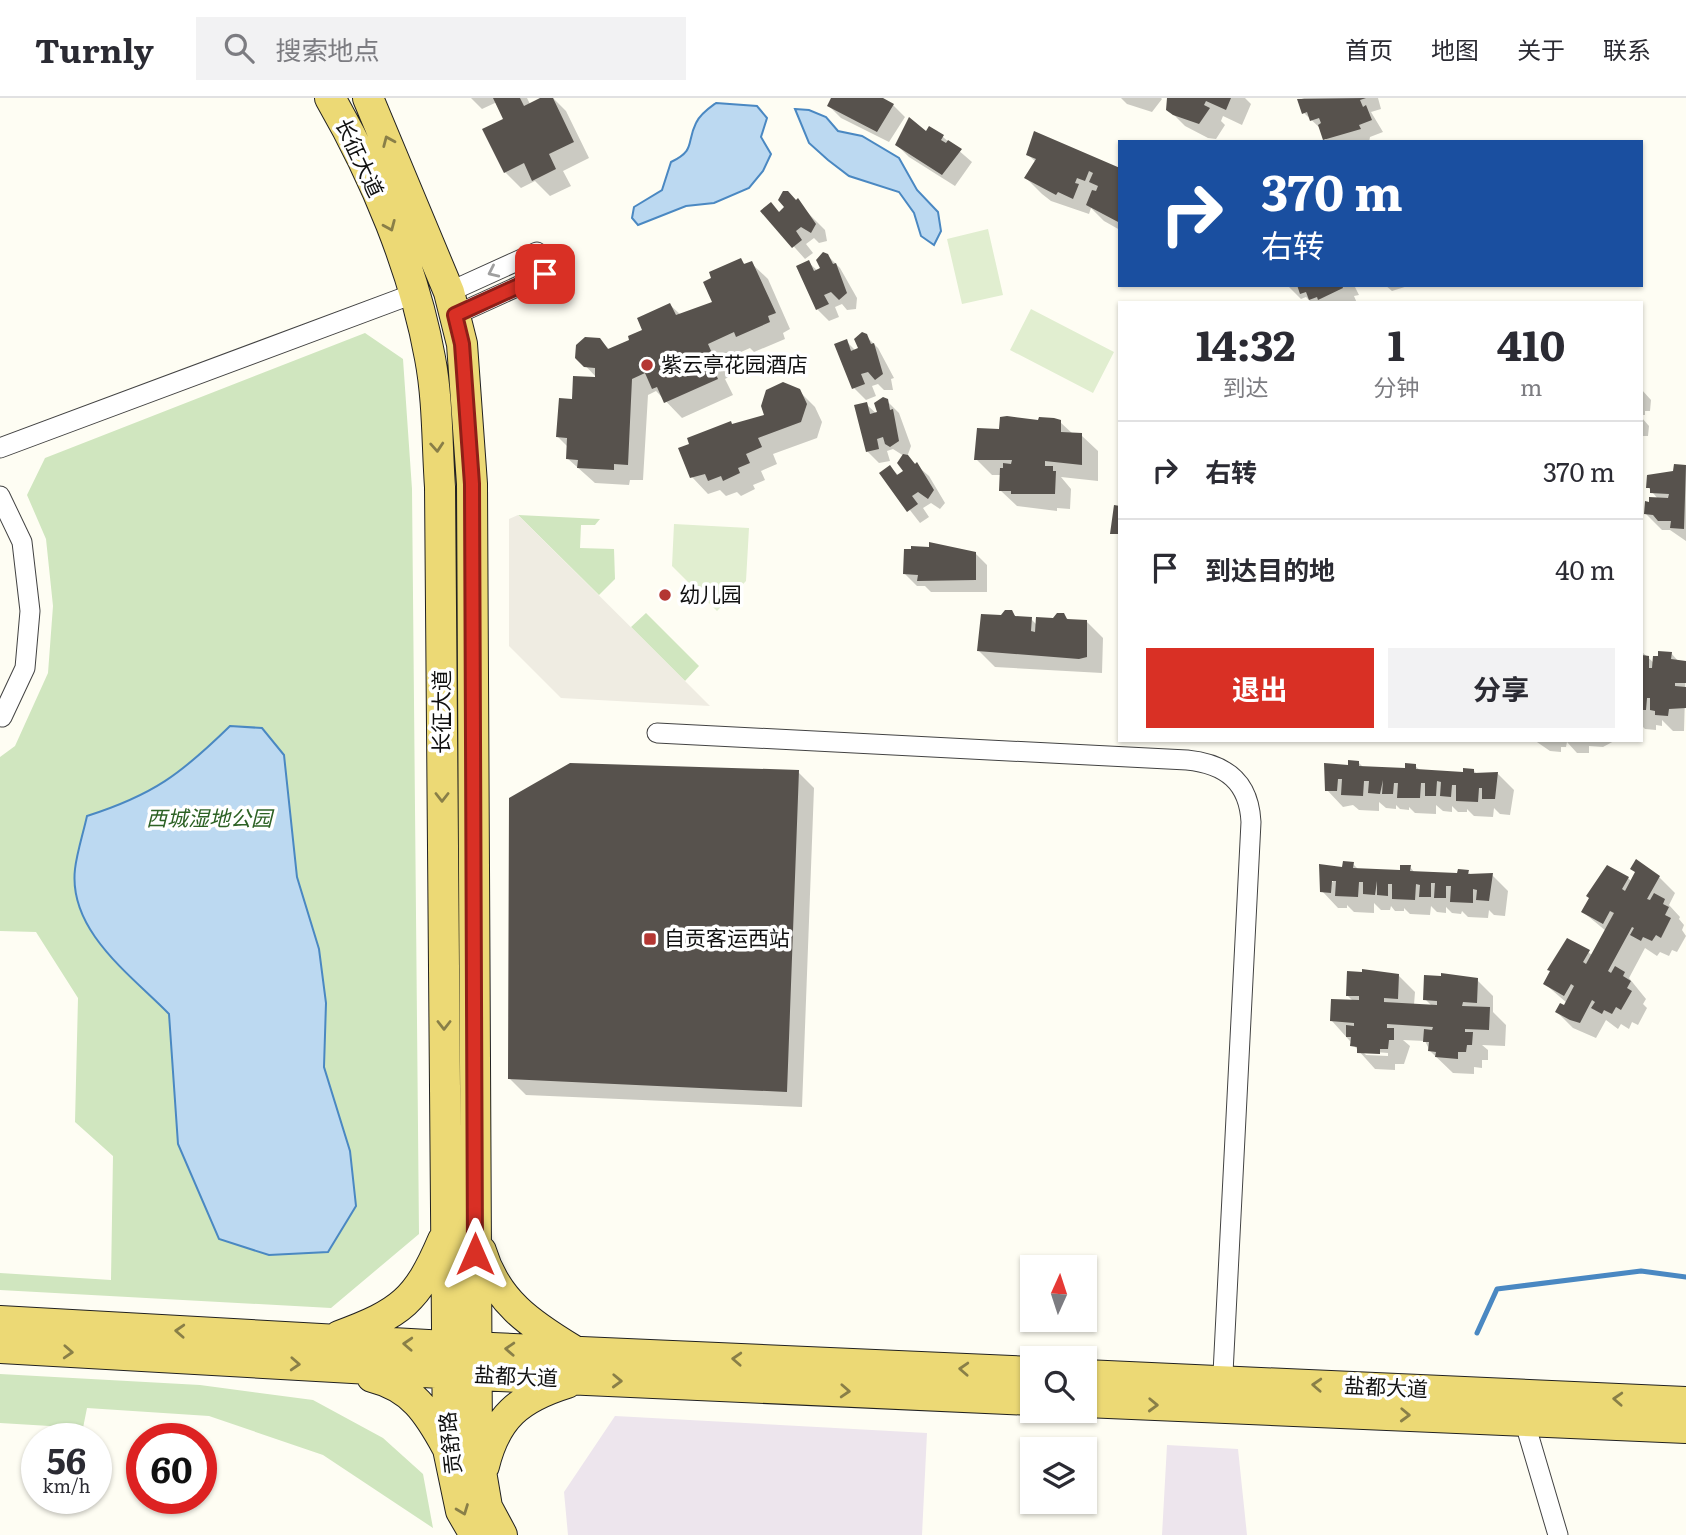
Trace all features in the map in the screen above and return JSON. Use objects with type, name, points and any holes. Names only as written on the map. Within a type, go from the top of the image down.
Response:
[{"type":"main road","name":"长征大道","points":[[330,98],[347,127],[394,237],[430,359],[440,487],[446,1233],[461,1360]]},
{"type":"main road","name":"长征大道","points":[[368,98],[452,304],[462,344],[472,484],[475,1231],[461,1360]]},
{"type":"main road","points":[[475,1231],[485,1265],[497,1290],[516,1312],[577,1366],[510,1413],[491,1437],[482,1477]]},
{"type":"main road","points":[[331,1353],[372,1324],[399,1310],[416,1292],[446,1233]]},
{"type":"main road","name":"盐都大道","points":[[0,1321],[331,1353]]},
{"type":"main road","name":"盐都大道","points":[[0,1348],[331,1353],[577,1366],[1020,1399]]},
{"type":"main road","points":[[331,1353],[392,1381],[414,1396],[430,1416],[448,1450]]},
{"type":"main road","name":"贡舒路","points":[[461,1360],[448,1450],[461,1511],[475,1535]]},
{"type":"main road","name":"贡舒路","points":[[461,1360],[487,1507],[502,1535]]},
{"type":"main road","name":"盐都大道","points":[[577,1366],[1020,1372]]},
{"type":"main road","name":"盐都大道","points":[[1097,1377],[1222,1394],[1524,1420],[1686,1428]]},
{"type":"main road","name":"盐都大道","points":[[1097,1401],[1222,1394],[1686,1402]]},
{"type":"street","points":[[452,304],[537,252]]},
{"type":"street","points":[[452,304],[545,274]]},
{"type":"street","points":[[0,449],[413,294]]},
{"type":"street","points":[[0,496],[22,542],[30,611],[25,667],[2,717]]},
{"type":"street","points":[[657,733],[1187,760],[1207,762],[1234,777],[1250,804],[1251,822],[1222,1394]]},
{"type":"street","points":[[1524,1420],[1558,1535]]},
{"type":"shaded area","points":[[518,515],[710,706],[561,698],[509,646],[509,519]]},
{"type":"shaded area","points":[[615,1416],[927,1433],[922,1535],[568,1535],[564,1492]]},
{"type":"shaded area","points":[[1167,1445],[1238,1449],[1247,1535],[1162,1535]]},
{"type":"green space","points":[[988,229],[1003,295],[962,304],[947,239]]},
{"type":"green space","points":[[1031,309],[1114,352],[1093,393],[1010,350]]},
{"type":"green space","name":"西城湿地公园","points":[[365,333],[403,359],[412,489],[419,1234],[331,1308],[0,1290],[0,1273],[111,1280],[113,1156],[75,1122],[78,998],[36,932],[0,931],[0,757],[15,746],[48,673],[53,606],[46,539],[27,495],[45,458]]},
{"type":"green space","points":[[518,515],[600,519],[595,525],[581,525],[580,548],[614,549],[615,579],[599,595]]},
{"type":"green space","points":[[674,524],[749,528],[746,581],[717,611],[672,566]]},
{"type":"green space","points":[[646,613],[699,666],[685,681],[631,627]]},
{"type":"green space","points":[[0,1374],[200,1385],[313,1400],[383,1438],[423,1474],[433,1528],[323,1455],[209,1416],[87,1408],[84,1423],[0,1423]]},
{"type":"water","points":[[716,103],[757,106],[767,118],[761,137],[771,154],[763,171],[749,188],[714,203],[686,206],[638,225],[632,218],[634,207],[662,190],[671,162],[684,154],[698,120]]},
{"type":"water","points":[[795,109],[809,110],[826,117],[838,131],[862,136],[899,158],[917,190],[938,212],[941,231],[934,245],[921,236],[914,213],[899,192],[849,176],[809,143]]},
{"type":"water","points":[[230,726],[262,728],[284,755],[297,877],[319,949],[326,1003],[324,1067],[350,1151],[356,1206],[328,1252],[269,1255],[219,1239],[178,1144],[169,1014],[105,950],[81,912],[75,891],[75,869],[87,816],[130,800],[165,781]]},
{"type":"building","points":[[493,98],[520,98],[524,106],[540,98],[553,98],[574,142],[549,154],[556,169],[532,181],[524,163],[504,173],[482,129],[503,119]]},
{"type":"building","points":[[831,98],[883,98],[894,104],[877,132],[827,106]]},
{"type":"building","points":[[1167,98],[1231,98],[1226,110],[1206,101],[1204,105],[1210,108],[1199,124],[1166,110]]},
{"type":"building","points":[[1366,98],[1360,100],[1363,107],[1366,105],[1372,120],[1359,125],[1361,129],[1323,140],[1318,125],[1321,123],[1319,118],[1310,121],[1307,112],[1302,114],[1297,99]]},
{"type":"building","points":[[909,117],[926,131],[929,126],[944,135],[941,140],[946,143],[948,140],[962,149],[942,175],[895,145]]},
{"type":"building","points":[[1034,131],[1118,167],[1118,222],[1086,205],[1092,190],[1096,191],[1098,186],[1089,182],[1093,173],[1089,171],[1085,181],[1077,178],[1075,183],[1079,184],[1073,199],[1058,192],[1056,195],[1024,178],[1036,159],[1026,155]]},
{"type":"building","points":[[783,191],[788,191],[796,200],[798,198],[816,224],[811,233],[801,227],[796,231],[802,240],[792,248],[760,211],[771,202],[779,212],[784,207],[778,200]]},
{"type":"building","points":[[823,252],[828,254],[833,264],[836,263],[847,293],[839,300],[831,292],[824,295],[829,304],[816,310],[796,266],[809,260],[814,271],[820,268],[816,260]]},
{"type":"building","name":"紫云亭花园酒店","points":[[741,258],[744,264],[752,261],[776,313],[768,316],[770,322],[736,337],[734,332],[708,344],[715,360],[710,362],[718,379],[664,403],[657,387],[652,389],[645,373],[632,379],[628,465],[614,464],[614,470],[577,468],[578,460],[566,459],[567,438],[556,437],[559,398],[572,399],[573,376],[595,377],[595,368],[584,367],[575,358],[576,345],[585,337],[600,338],[608,349],[629,340],[628,336],[642,330],[637,318],[670,303],[676,315],[712,302],[703,282],[711,278],[709,272]]},
{"type":"building","points":[[1298,287],[1343,288],[1318,300],[1317,297],[1309,300],[1306,292],[1300,294]]},
{"type":"building","points":[[862,332],[867,334],[871,344],[874,343],[883,374],[875,380],[868,372],[861,374],[865,384],[852,389],[834,344],[847,339],[851,351],[858,348],[854,339]]},
{"type":"building","points":[[783,382],[800,389],[807,404],[801,422],[758,438],[762,447],[746,454],[750,463],[738,468],[740,473],[723,481],[721,476],[708,481],[705,474],[690,478],[678,448],[689,444],[687,438],[731,421],[732,424],[764,415],[761,406],[766,390]]},
{"type":"building","points":[[883,397],[888,399],[890,410],[893,409],[899,441],[890,447],[885,444],[883,437],[877,439],[879,449],[866,452],[854,405],[867,402],[870,414],[877,412],[874,403]]},
{"type":"building","points":[[1000,417],[1038,420],[1039,417],[1054,418],[1061,420],[1061,432],[1082,433],[1082,465],[1045,461],[1045,466],[1053,466],[1053,471],[1056,471],[1055,494],[1011,494],[1011,491],[999,491],[1000,468],[1003,468],[1003,463],[1011,464],[1012,460],[974,460],[977,428],[999,429]]},
{"type":"building","points":[[903,454],[908,455],[915,464],[917,462],[934,490],[928,499],[918,492],[912,496],[918,504],[907,512],[879,473],[890,465],[897,475],[903,471],[897,463]]},
{"type":"building","points":[[1674,464],[1686,465],[1684,529],[1670,528],[1671,521],[1658,521],[1653,515],[1644,514],[1645,501],[1649,502],[1649,497],[1668,498],[1669,494],[1650,493],[1650,488],[1646,488],[1647,475],[1673,471]]},
{"type":"building","points":[[1114,505],[1118,506],[1118,534],[1110,534]]},
{"type":"building","points":[[929,542],[976,552],[976,580],[917,581],[918,575],[903,574],[904,549],[911,549],[911,546],[929,547]]},
{"type":"building","points":[[1005,610],[1012,610],[1015,616],[1032,617],[1031,631],[1035,632],[1036,617],[1053,618],[1057,613],[1064,613],[1067,619],[1087,620],[1087,657],[1079,659],[977,651],[981,614],[1001,615]]},
{"type":"building","points":[[1658,651],[1672,652],[1671,659],[1686,661],[1686,683],[1675,683],[1675,686],[1686,687],[1686,708],[1669,709],[1668,716],[1655,715],[1655,711],[1650,710],[1650,698],[1647,698],[1646,710],[1643,710],[1643,655],[1649,656],[1649,668],[1652,668],[1653,656],[1658,656]]},
{"type":"building","points":[[1348,760],[1359,761],[1359,766],[1405,768],[1405,763],[1416,764],[1416,769],[1463,772],[1463,768],[1474,769],[1474,773],[1498,772],[1495,799],[1482,799],[1482,788],[1479,788],[1478,802],[1456,801],[1456,785],[1452,785],[1451,797],[1440,796],[1441,782],[1437,781],[1436,796],[1425,796],[1425,783],[1421,783],[1420,798],[1397,798],[1398,783],[1394,783],[1393,794],[1382,794],[1383,780],[1380,794],[1368,793],[1369,781],[1364,781],[1363,796],[1341,795],[1342,779],[1338,779],[1337,791],[1325,791],[1324,763],[1348,765]]},
{"type":"building","name":"自贡客运西站","points":[[570,763],[799,770],[787,1092],[508,1079],[509,798]]},
{"type":"building","points":[[1636,859],[1660,876],[1647,899],[1650,900],[1654,893],[1665,899],[1663,904],[1669,907],[1665,915],[1671,918],[1661,938],[1656,935],[1652,941],[1643,937],[1641,941],[1630,935],[1634,928],[1632,927],[1608,971],[1611,973],[1615,966],[1625,972],[1623,976],[1631,981],[1627,988],[1632,991],[1621,1010],[1616,1007],[1612,1014],[1604,1010],[1602,1014],[1591,1008],[1595,1002],[1592,1000],[1580,1023],[1570,1020],[1555,1012],[1560,1003],[1564,1005],[1574,986],[1571,984],[1564,996],[1543,984],[1550,971],[1547,970],[1567,938],[1590,950],[1583,962],[1586,964],[1614,913],[1610,911],[1603,924],[1581,912],[1589,898],[1586,896],[1607,865],[1629,877],[1622,889],[1625,891],[1635,872],[1630,869]]},
{"type":"building","points":[[1343,861],[1354,862],[1353,868],[1400,870],[1400,865],[1411,865],[1410,871],[1457,873],[1458,869],[1469,870],[1468,874],[1493,873],[1489,901],[1476,900],[1477,890],[1473,889],[1473,903],[1450,902],[1451,886],[1446,886],[1446,898],[1434,898],[1435,883],[1431,883],[1431,897],[1419,897],[1420,885],[1416,884],[1415,900],[1392,899],[1392,884],[1388,884],[1388,896],[1377,895],[1377,881],[1375,895],[1363,894],[1363,882],[1359,882],[1358,897],[1335,896],[1336,881],[1332,881],[1331,893],[1320,892],[1319,864],[1342,867]]},
{"type":"building","points":[[1362,969],[1399,974],[1398,999],[1384,998],[1384,1002],[1437,1005],[1437,1001],[1423,1000],[1424,975],[1441,976],[1441,973],[1478,978],[1477,1003],[1463,1002],[1462,1006],[1490,1007],[1489,1030],[1465,1029],[1465,1032],[1473,1032],[1472,1045],[1467,1045],[1466,1052],[1458,1052],[1458,1059],[1435,1057],[1436,1052],[1428,1051],[1429,1042],[1423,1042],[1424,1029],[1432,1030],[1433,1027],[1387,1024],[1387,1028],[1394,1028],[1394,1040],[1389,1040],[1388,1049],[1380,1049],[1380,1054],[1357,1053],[1357,1047],[1350,1046],[1351,1037],[1346,1037],[1346,1025],[1354,1026],[1354,1023],[1330,1021],[1331,999],[1359,1000],[1359,996],[1346,996],[1347,971],[1362,972]]},
{"type":"waterway","points":[[1477,1333],[1497,1289],[1641,1271],[1686,1277]]},
{"type":"place","name":"紫云亭花园酒店","points":[[647,365]]},
{"type":"place","name":"幼儿园","points":[[665,595]]},
{"type":"place","name":"自贡客运西站","points":[[650,939]]},
{"type":"route","points":[[475,1254],[472,484],[462,344],[455,315],[545,274]]}]
